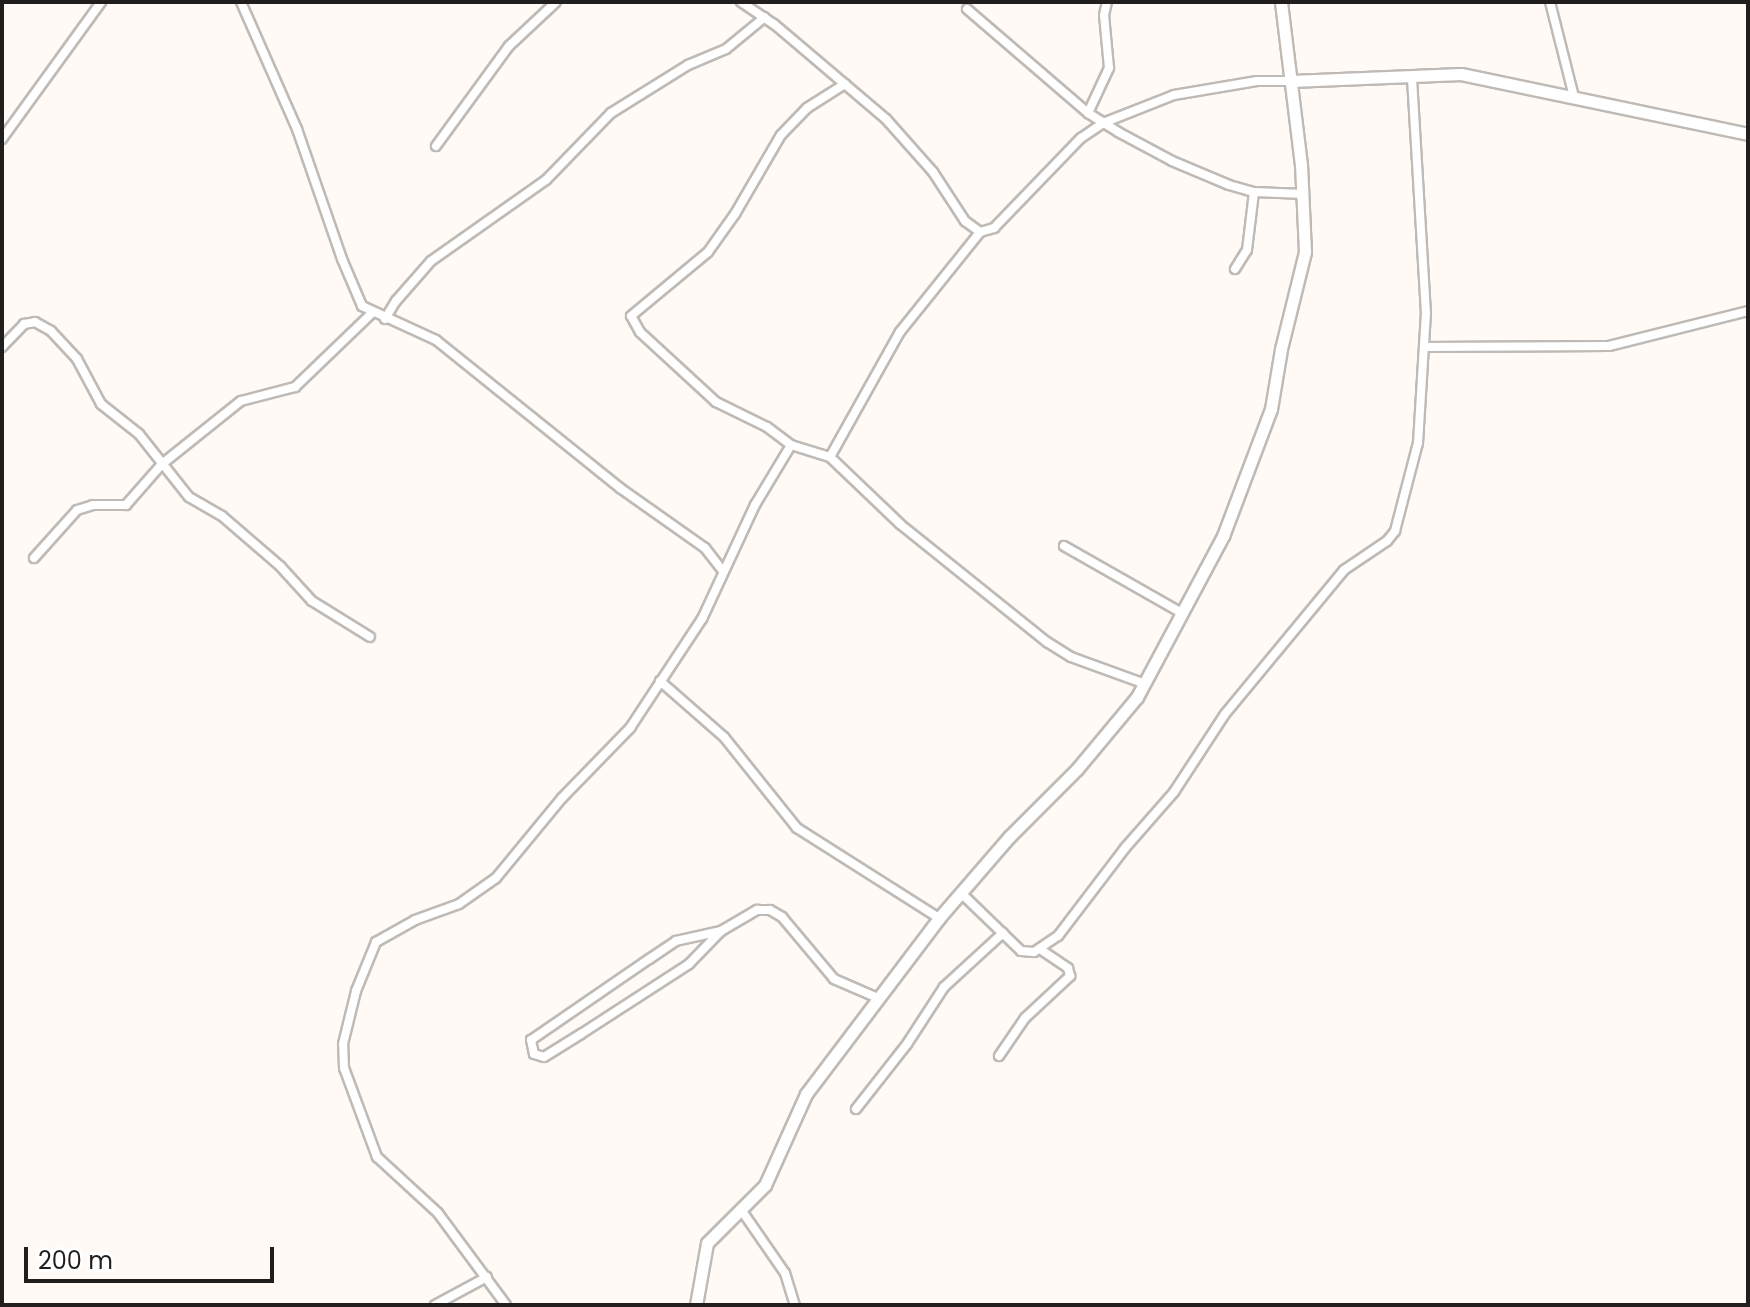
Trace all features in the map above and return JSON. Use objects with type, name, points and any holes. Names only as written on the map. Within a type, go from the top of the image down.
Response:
[{"type":"street","points":[[2,139],[101,2]]},
{"type":"street","points":[[241,2],[297,129],[352,287],[362,306],[436,340],[620,488],[705,548],[723,571]]},
{"type":"street","points":[[436,146],[515,39],[556,2]]},
{"type":"street","points":[[741,2],[765,17],[845,84],[914,148],[952,206],[980,232]]},
{"type":"street","points":[[1088,113],[1109,68],[1104,15],[1107,2]]},
{"type":"street","points":[[696,1305],[707,1243],[765,1185],[806,1094],[939,918],[1009,837],[1077,769],[1145,684],[1223,536],[1266,426],[1281,349],[1302,271],[1306,236],[1304,194],[1281,2]]},
{"type":"street","points":[[1550,2],[1574,97]]},
{"type":"street","points":[[967,9],[1103,123],[1190,170],[1254,192],[1304,194]]},
{"type":"street","points":[[385,319],[409,283],[431,261],[546,180],[611,113],[688,65],[726,49],[765,17]]},
{"type":"street","points":[[830,457],[900,332],[980,232],[994,228],[1081,138],[1103,123],[1158,99],[1257,81],[1461,74],[1748,134]]},
{"type":"street","points":[[961,893],[1021,951],[1040,949],[1058,936],[1125,848],[1174,792],[1225,714],[1344,570],[1392,536],[1416,459],[1424,347],[1426,280],[1412,75]]},
{"type":"street","points":[[845,84],[807,108],[781,135],[735,214],[708,252],[631,319],[640,332],[716,402],[767,427],[791,445],[830,457],[900,524],[1047,642],[1071,657],[1145,684]]},
{"type":"street","points":[[1235,269],[1247,250],[1254,192]]},
{"type":"street","points":[[1424,347],[1609,346],[1675,332],[1748,311]]},
{"type":"street","points":[[34,558],[77,510],[93,505],[126,505],[162,464],[241,401],[295,387],[372,313]]},
{"type":"street","points":[[2,347],[24,324],[35,322],[51,331],[77,359],[101,404],[139,434],[189,497],[222,516],[280,566],[312,601],[370,637]]},
{"type":"street","points":[[506,1305],[438,1213],[377,1157],[366,1134],[344,1068],[343,1044],[356,991],[376,942],[407,923],[459,904],[496,878],[562,798],[616,744],[702,619],[755,505],[791,445]]},
{"type":"street","points":[[1064,546],[1182,613]]},
{"type":"street","points":[[660,681],[724,737],[797,828],[939,918]]},
{"type":"street","points":[[721,931],[676,941],[531,1040],[534,1054],[544,1057],[581,1034],[689,964],[721,931],[757,910],[777,913],[829,975],[878,998]]},
{"type":"street","points":[[856,1109],[907,1044],[944,987],[1003,933]]},
{"type":"street","points":[[999,1056],[1025,1018],[1070,976],[1068,968],[1040,949]]},
{"type":"street","points":[[742,1211],[785,1273],[795,1305]]},
{"type":"street","points":[[435,1305],[487,1277]]}]
